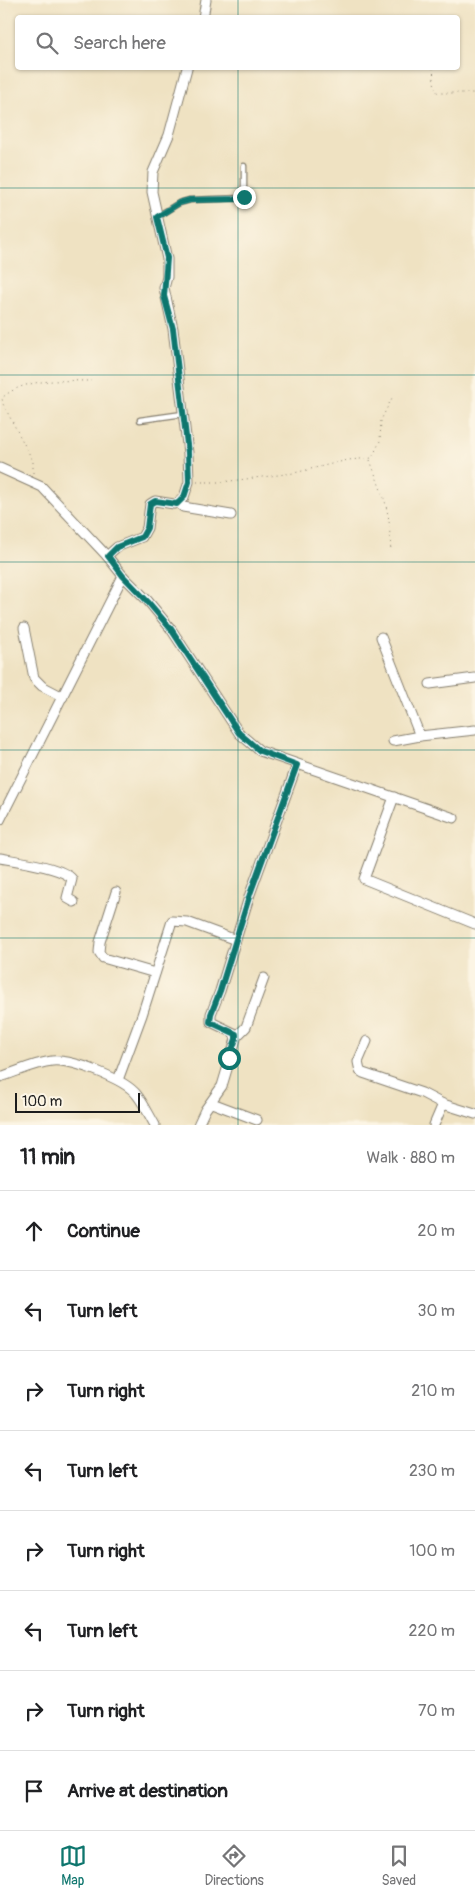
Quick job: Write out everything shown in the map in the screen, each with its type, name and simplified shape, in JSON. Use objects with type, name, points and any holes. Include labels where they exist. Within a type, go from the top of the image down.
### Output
[{"type":"street","points":[[203,15],[206,0]]},
{"type":"street","points":[[108,556],[117,547],[142,537],[147,528],[149,507],[152,502],[178,503],[184,497],[189,482],[188,453],[173,329],[164,296],[167,258],[152,192],[153,172],[169,136],[186,70]]},
{"type":"street","points":[[0,468],[42,487],[108,556],[123,576],[171,629],[239,733],[260,751],[454,818]]},
{"type":"street","points":[[178,503],[183,507],[231,514]]},
{"type":"street","points":[[0,820],[123,576]]},
{"type":"street","points":[[24,628],[34,678],[42,686],[63,697]]},
{"type":"street","points":[[381,638],[420,736]]},
{"type":"street","points":[[430,684],[475,678]]},
{"type":"street","points":[[393,741],[475,730]]},
{"type":"street","points":[[237,1036],[210,1021],[250,894],[297,765]]},
{"type":"street","points":[[394,797],[364,880],[475,924]]},
{"type":"street","points":[[0,858],[41,866],[68,875],[72,879],[67,898],[74,902]]},
{"type":"street","points":[[116,892],[100,942],[99,952],[102,958],[155,973]]},
{"type":"street","points":[[118,1080],[172,921],[187,922],[236,940]]},
{"type":"street","points":[[198,1125],[205,1110],[212,1103],[226,1077],[227,1065],[237,1036],[246,1027],[264,978]]},
{"type":"street","points":[[366,1042],[358,1062],[360,1071],[422,1093],[443,1104],[475,1114]]},
{"type":"street","points":[[0,1077],[52,1061],[79,1066],[118,1080],[136,1094],[155,1125]]},
{"type":"street","points":[[212,1103],[257,1120]]},
{"type":"street","points":[[434,1125],[443,1104]]},
{"type":"lane","points":[[157,217],[185,201],[242,198],[244,194],[244,166]]},
{"type":"lane","points":[[140,420],[183,414]]},
{"type":"path","points":[[433,70],[435,92],[475,93]]},
{"type":"path","points":[[31,481],[33,461],[3,404],[2,398],[17,388],[39,383],[91,381]]},
{"type":"path","points":[[189,482],[222,482],[294,473],[348,460],[372,458],[380,441],[381,420],[392,398]]},
{"type":"path","points":[[369,459],[386,501],[391,551]]},
{"type":"route","points":[[229,1058],[237,1036],[210,1022],[211,1014],[250,894],[297,765],[260,751],[239,733],[171,629],[123,576],[108,556],[117,547],[142,537],[147,528],[149,507],[152,502],[177,504],[184,497],[189,482],[188,453],[173,329],[164,296],[167,258],[157,217],[179,203],[190,200],[240,199],[244,197]]}]
